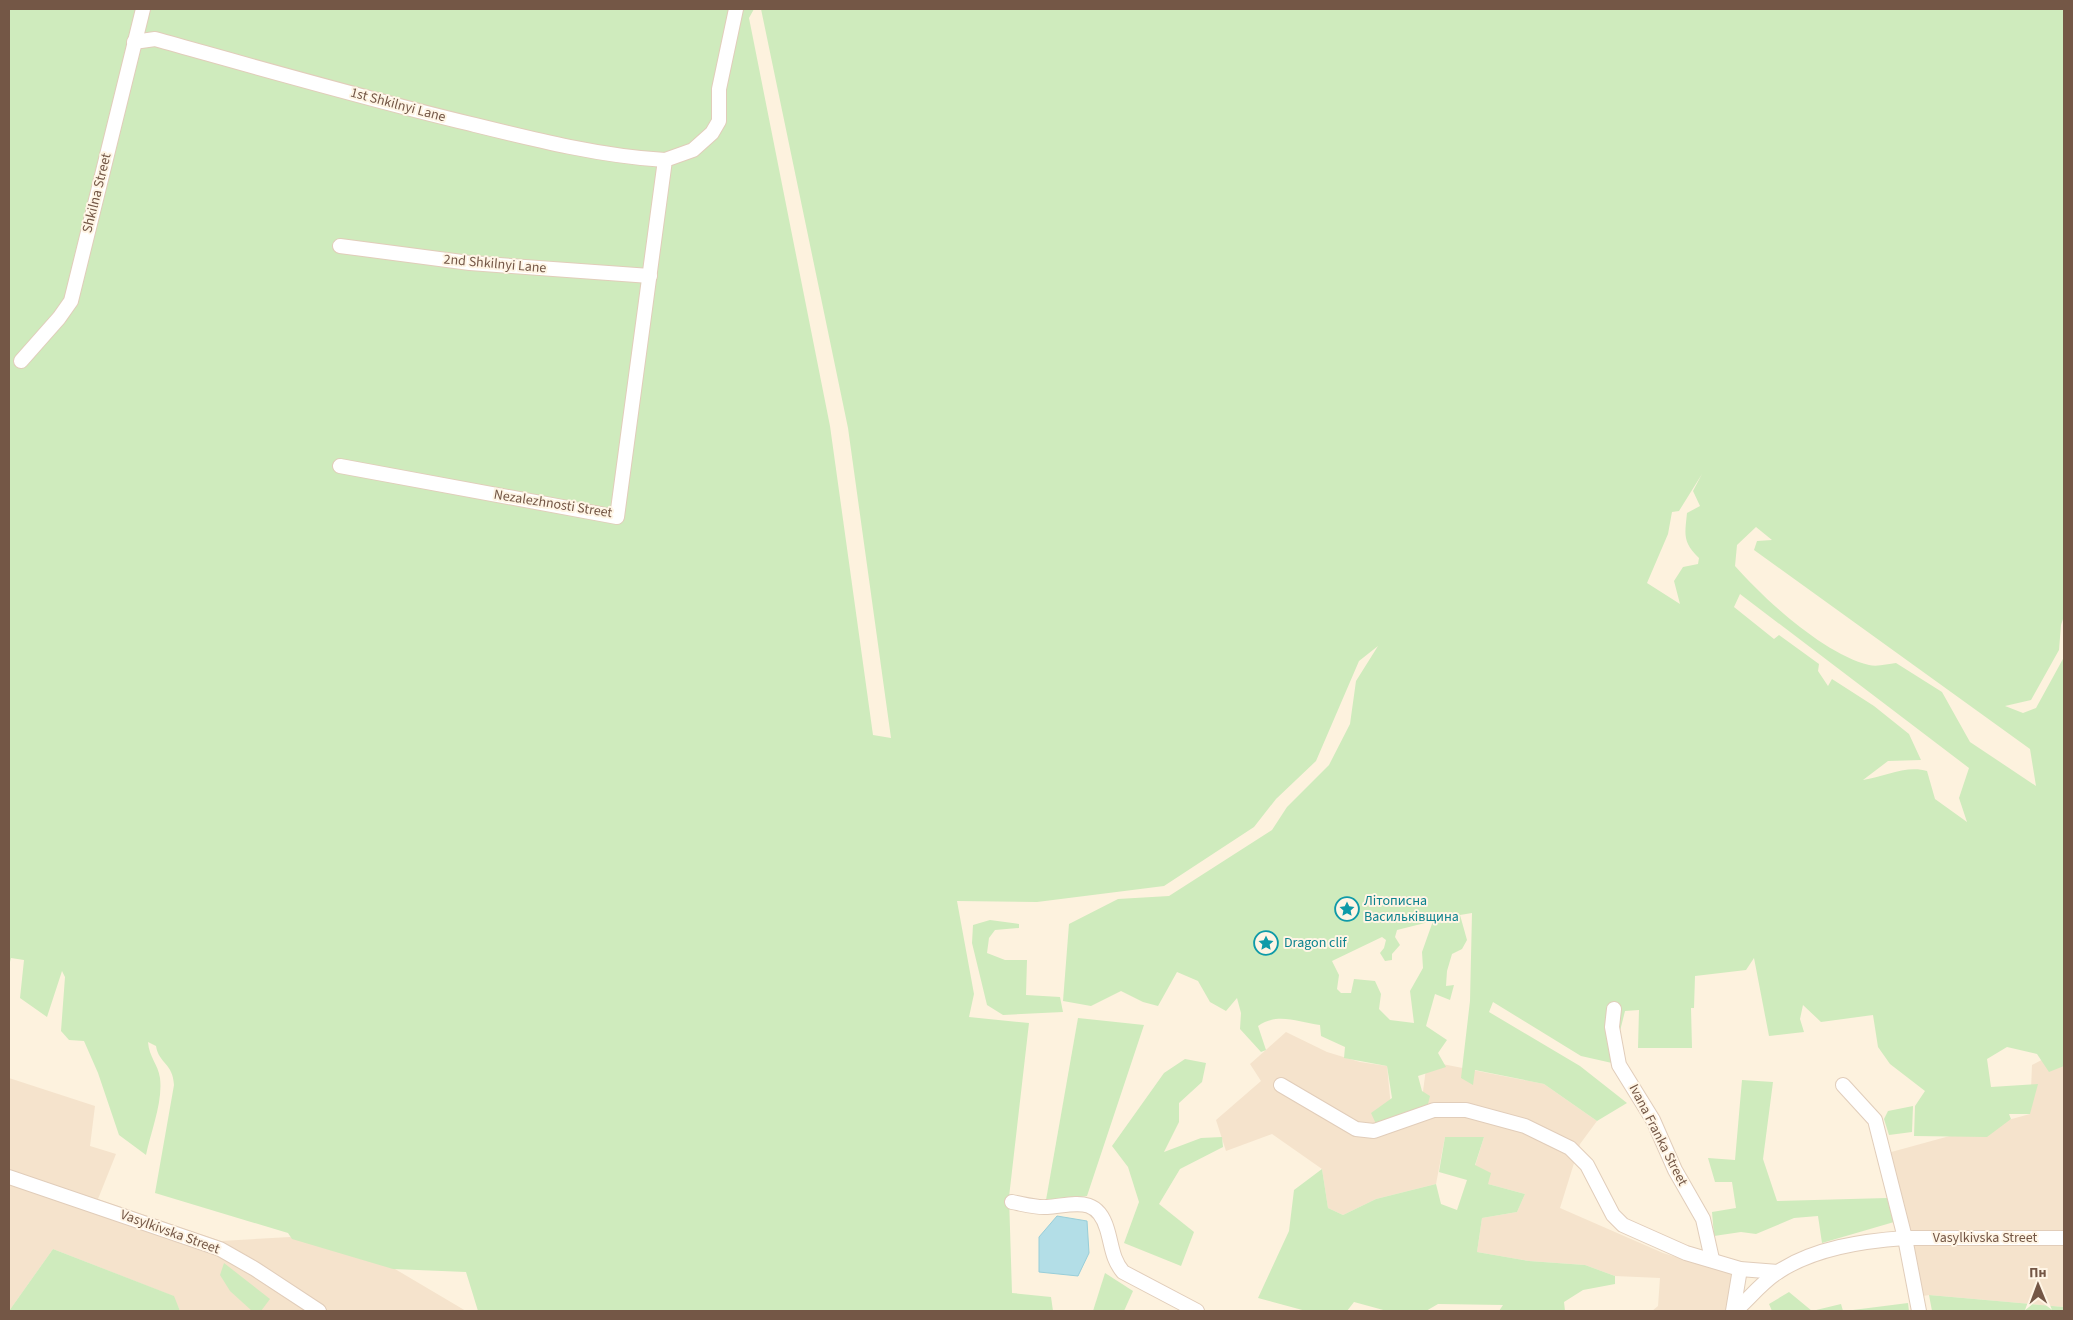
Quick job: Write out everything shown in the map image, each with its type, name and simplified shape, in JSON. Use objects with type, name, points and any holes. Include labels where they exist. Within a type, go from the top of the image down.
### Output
[{"type":"street","name":"Shkilna Street","points":[[20,361],[59,318],[71,301],[143,9]]},
{"type":"street","points":[[650,276],[665,160],[693,150],[712,133],[720,121],[719,89],[736,9]]},
{"type":"street","name":"1st Shkilnyi Lane","points":[[134,42],[156,39],[379,102],[516,136],[637,158],[665,160]]},
{"type":"street","name":"2nd Shkilnyi Lane","points":[[340,246],[470,263],[650,276]]},
{"type":"street","name":"Nezalezhnosti Street","points":[[340,466],[617,517],[650,276]]},
{"type":"street","name":"Ivana Franka Street","points":[[1614,1009],[1612,1027],[1619,1065],[1632,1083],[1653,1120],[1675,1170],[1703,1219],[1712,1259]]},
{"type":"street","points":[[1281,1085],[1356,1130],[1374,1131],[1434,1110],[1466,1110],[1525,1126],[1570,1148],[1586,1165],[1608,1208],[1623,1225],[1686,1253],[1712,1259],[1740,1269],[1778,1272]]},
{"type":"street","points":[[1843,1085],[1875,1120],[1905,1238],[1919,1311]]},
{"type":"street","name":"Vasylkivska Street","points":[[9,1178],[220,1249],[255,1268],[319,1311]]},
{"type":"street","points":[[1012,1202],[1045,1208],[1080,1202],[1095,1208],[1107,1228],[1111,1249],[1117,1265],[1124,1272],[1197,1311]]},
{"type":"street","name":"Vasylkivska Street","points":[[1734,1311],[1778,1272],[1812,1256],[1843,1247],[1879,1240],[1905,1238],[2064,1238]]},
{"type":"street","points":[[1734,1311],[1740,1269]]},
{"type":"shaded area","points":[[1286,1032],[1327,1052],[1360,1062],[1387,1066],[1391,1107],[1422,1099],[1427,1061],[1544,1084],[1597,1121],[1580,1144],[1560,1208],[1663,1253],[1735,1275],[1728,1311],[1652,1311],[1658,1306],[1660,1278],[1615,1276],[1585,1265],[1529,1261],[1477,1252],[1482,1218],[1517,1212],[1525,1194],[1488,1184],[1475,1166],[1484,1137],[1445,1137],[1436,1184],[1376,1199],[1343,1215],[1328,1208],[1322,1169],[1272,1134],[1226,1151],[1216,1120],[1261,1081],[1250,1064]]},
{"type":"shaded area","points":[[2057,1052],[2064,1057],[2064,1307],[1929,1295],[1911,1298],[1884,1154],[2030,1114],[2032,1065]]},
{"type":"shaded area","points":[[9,1078],[95,1106],[90,1146],[116,1154],[98,1199],[221,1241],[290,1237],[395,1269],[466,1311],[180,1311],[173,1296],[53,1249],[9,1311]]},
{"type":"green space","points":[[9,9],[754,9],[749,18],[830,426],[873,735],[891,738],[848,428],[761,9],[2064,9],[2064,616],[2061,625],[2059,650],[2031,700],[2005,706],[2023,713],[2036,708],[2064,657],[2064,1066],[2049,1072],[2037,1054],[2007,1047],[1987,1059],[1991,1087],[2038,1084],[2030,1114],[2009,1114],[2011,1119],[1987,1137],[1914,1136],[1915,1106],[1925,1091],[1890,1064],[1878,1047],[1873,1015],[1821,1022],[1803,1005],[1800,1019],[1804,1032],[1769,1036],[1754,958],[1746,970],[1695,976],[1694,1008],[1691,1008],[1692,1048],[1638,1048],[1639,1010],[1625,1011],[1612,1063],[1581,1056],[1493,1002],[1489,1012],[1580,1066],[1627,1103],[1597,1121],[1544,1084],[1475,1070],[1473,1085],[1461,1078],[1470,1001],[1472,913],[1460,915],[1467,940],[1462,949],[1452,954],[1447,971],[1446,986],[1454,985],[1450,1000],[1435,994],[1426,1026],[1447,1040],[1438,1053],[1446,1067],[1418,1076],[1422,1091],[1430,1096],[1428,1104],[1414,1112],[1376,1124],[1371,1113],[1392,1098],[1387,1066],[1344,1058],[1345,1047],[1321,1036],[1320,1025],[1288,1019],[1265,1022],[1258,1026],[1266,1050],[1261,1052],[1240,1029],[1241,1013],[1237,998],[1226,1011],[1210,1002],[1198,981],[1177,972],[1158,1006],[1143,1002],[1121,991],[1091,1006],[1063,1001],[1069,924],[1118,899],[1169,896],[1272,830],[1287,807],[1329,765],[1350,724],[1356,681],[1378,646],[1359,661],[1316,761],[1276,799],[1254,827],[1164,886],[1037,902],[957,901],[974,994],[969,1017],[1029,1023],[1009,1197],[1012,1293],[1051,1297],[1053,1311],[478,1311],[466,1272],[393,1269],[292,1239],[288,1233],[155,1193],[174,1085],[171,1072],[160,1057],[156,1046],[148,1042],[159,1073],[160,1097],[146,1155],[119,1135],[98,1073],[84,1041],[69,1040],[61,1031],[65,977],[62,971],[47,1017],[20,998],[24,960],[11,958],[9,966]],"holes":[[[1702,474],[1693,491],[1700,506],[1687,513],[1686,527],[1687,542],[1699,558],[1698,564],[1683,567],[1674,581],[1680,604],[1647,583],[1668,534],[1672,512],[1679,511]],[[1756,527],[1772,540],[1757,541],[1754,550],[2030,749],[2036,786],[1970,742],[1942,692],[1896,663],[1872,666],[1852,659],[1833,650],[1796,624],[1762,594],[1735,566],[1737,545]],[[1740,594],[1969,768],[1959,798],[1967,822],[1935,799],[1927,771],[1903,770],[1863,780],[1888,761],[1921,760],[1909,734],[1874,706],[1832,679],[1828,686],[1818,671],[1819,664],[1779,635],[1774,639],[1734,607]],[[1433,921],[1422,952],[1423,968],[1410,991],[1414,1023],[1390,1020],[1379,1009],[1381,994],[1375,981],[1354,979],[1351,993],[1341,993],[1337,989],[1339,975],[1332,961],[1382,937],[1386,940],[1384,948],[1380,953],[1385,961],[1392,960],[1392,954],[1400,945],[1395,937],[1397,930]]]},
{"type":"green space","points":[[990,920],[1019,924],[1019,928],[995,930],[989,938],[987,953],[1005,960],[1027,960],[1026,995],[1060,997],[1063,1012],[1003,1015],[987,1005],[972,943],[973,925]]},
{"type":"green space","points":[[1078,1018],[1144,1025],[1087,1196],[1055,1201],[1046,1200]]},
{"type":"green space","points":[[1185,1059],[1206,1063],[1202,1082],[1179,1103],[1179,1122],[1164,1152],[1201,1138],[1222,1137],[1223,1147],[1180,1169],[1159,1204],[1194,1232],[1181,1266],[1124,1243],[1139,1202],[1128,1167],[1112,1146],[1164,1073]]},
{"type":"green space","points":[[1742,1080],[1773,1082],[1763,1159],[1777,1201],[1887,1198],[1894,1222],[1822,1243],[1818,1216],[1794,1218],[1756,1234],[1741,1232],[1714,1236],[1712,1212],[1736,1208],[1732,1182],[1715,1182],[1708,1158],[1735,1160]]},
{"type":"green space","points":[[1913,1106],[1912,1132],[1889,1135],[1884,1119],[1888,1111]]},
{"type":"green space","points":[[1445,1137],[1484,1137],[1475,1165],[1491,1173],[1488,1184],[1525,1194],[1517,1212],[1482,1218],[1477,1252],[1529,1261],[1585,1265],[1615,1276],[1615,1284],[1583,1290],[1564,1302],[1565,1311],[1499,1311],[1503,1305],[1438,1304],[1426,1311],[1387,1311],[1354,1302],[1347,1311],[1306,1311],[1258,1298],[1289,1231],[1294,1190],[1322,1169],[1328,1208],[1343,1215],[1376,1199],[1436,1184],[1441,1204],[1457,1210],[1467,1180],[1439,1172]]},
{"type":"green space","points":[[53,1249],[174,1296],[180,1311],[9,1311]]},
{"type":"green space","points":[[224,1263],[270,1299],[261,1311],[252,1311],[230,1291],[220,1275]]},
{"type":"green space","points":[[1105,1273],[1133,1291],[1124,1311],[1093,1311]]},
{"type":"green space","points":[[1789,1292],[1812,1311],[1772,1311],[1769,1304]]},
{"type":"green space","points":[[1929,1295],[2064,1307],[2064,1311],[1932,1311]]},
{"type":"green space","points":[[1908,1303],[1909,1311],[1845,1311]]},
{"type":"green space","points":[[1841,1304],[1843,1311],[1812,1311]]},
{"type":"water","points":[[1057,1216],[1087,1221],[1089,1253],[1078,1276],[1039,1272],[1039,1237]]},
{"type":"place","name":"Літописна Васильківщина","points":[[1347,909]]},
{"type":"place","name":"Dragon clif","points":[[1266,943]]}]
